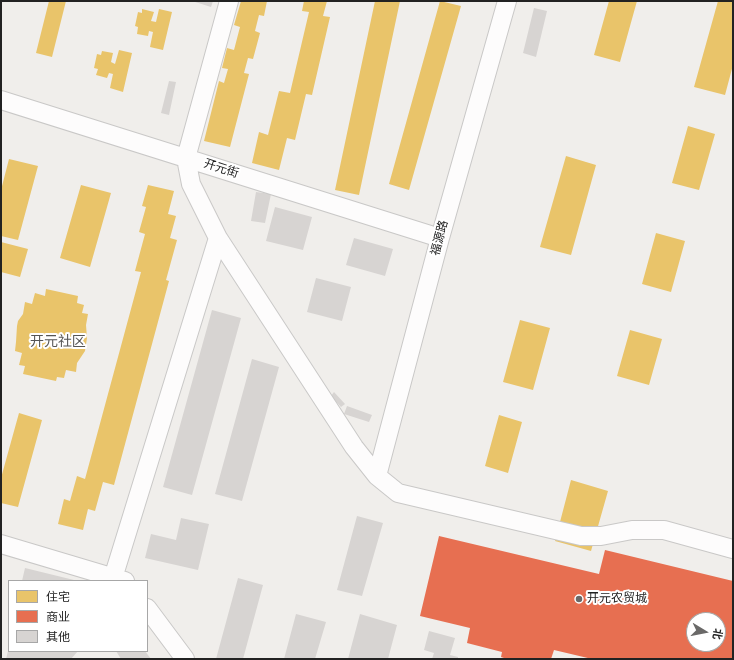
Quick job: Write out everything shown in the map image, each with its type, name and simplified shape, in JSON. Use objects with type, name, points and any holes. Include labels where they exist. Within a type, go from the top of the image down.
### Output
[{"type":"street","points":[[229,1],[186,158],[191,184],[218,238],[354,447],[377,476],[398,493],[581,536],[601,536],[632,530],[664,530],[733,549]]},
{"type":"street","name":"福源路","points":[[377,476],[440,238],[507,1]]},
{"type":"street","name":"开元街","points":[[1,100],[440,238]]},
{"type":"street","points":[[1,544],[119,579],[218,238]]},
{"type":"street","points":[[148,609],[185,659]]},
{"type":"building: 住宅","points":[[49,1],[66,1],[52,57],[36,53]]},
{"type":"building: 住宅","points":[[241,1],[267,1],[264,16],[259,15],[255,31],[260,33],[253,59],[248,58],[244,73],[249,74],[230,147],[204,141],[219,81],[224,83],[228,69],[222,68],[227,48],[234,50],[240,27],[234,25]]},
{"type":"building: 住宅","points":[[304,1],[327,1],[323,16],[330,17],[312,95],[306,94],[295,140],[287,138],[279,170],[252,163],[259,132],[268,135],[279,91],[290,93],[309,12],[302,11]]},
{"type":"building: 住宅","points":[[375,1],[400,1],[359,195],[335,190]]},
{"type":"building: 住宅","points":[[440,1],[461,6],[409,190],[389,184]]},
{"type":"building: 住宅","points":[[609,1],[637,1],[620,62],[594,55]]},
{"type":"building: 住宅","points":[[718,1],[733,1],[733,65],[725,95],[694,87]]},
{"type":"building: 住宅","points":[[142,9],[154,12],[151,21],[156,22],[159,9],[172,12],[163,50],[150,47],[153,32],[149,31],[148,36],[137,34],[138,27],[135,26],[138,12],[142,13]]},
{"type":"building: 住宅","points":[[119,50],[132,53],[123,92],[110,88],[113,74],[109,73],[107,78],[96,75],[98,69],[94,68],[97,54],[101,55],[102,51],[113,53],[111,62],[115,64]]},
{"type":"building: 住宅","points":[[688,126],[715,134],[699,190],[672,183]]},
{"type":"building: 住宅","points":[[566,156],[596,165],[571,255],[540,247]]},
{"type":"building: 住宅","points":[[9,159],[38,166],[18,240],[1,236],[1,190]]},
{"type":"building: 住宅","points":[[81,185],[111,193],[90,267],[60,258]]},
{"type":"building: 住宅","points":[[148,185],[174,191],[168,214],[176,216],[170,238],[177,240],[166,280],[169,281],[114,485],[103,482],[95,511],[88,509],[83,530],[58,524],[64,499],[70,501],[77,476],[85,479],[141,272],[135,271],[145,234],[139,232],[146,207],[142,206]]},
{"type":"building: 住宅","points":[[656,233],[685,241],[671,292],[642,284]]},
{"type":"building: 住宅","points":[[1,242],[28,249],[20,277],[1,272]]},
{"type":"building: 住宅","points":[[46,289],[78,296],[77,303],[84,305],[82,313],[88,314],[85,351],[77,363],[76,372],[66,370],[64,378],[57,377],[56,381],[23,374],[25,366],[19,365],[22,353],[15,351],[18,321],[23,314],[25,302],[32,304],[35,293],[45,296]]},
{"type":"building: 住宅","points":[[520,320],[550,328],[533,390],[503,382]]},
{"type":"building: 住宅","points":[[630,330],[662,339],[649,385],[617,376]]},
{"type":"building: 住宅","points":[[19,413],[42,420],[18,507],[1,503],[1,478]]},
{"type":"building: 住宅","points":[[499,415],[522,422],[508,473],[485,466]]},
{"type":"building: 住宅","points":[[571,480],[608,491],[591,551],[555,541]]},
{"type":"building: 商业","name":"开元农贸城","points":[[439,536],[599,574],[605,550],[733,581],[733,659],[592,659],[554,650],[551,659],[507,659],[501,657],[502,652],[467,643],[470,628],[420,616]]},
{"type":"building: 其他","points":[[192,1],[213,1],[211,7]]},
{"type":"building: 其他","points":[[534,8],[547,11],[536,57],[523,53]]},
{"type":"building: 其他","points":[[169,81],[176,82],[169,115],[161,113]]},
{"type":"building: 其他","points":[[256,192],[271,194],[265,223],[251,221]]},
{"type":"building: 其他","points":[[275,207],[312,217],[303,250],[266,241]]},
{"type":"building: 其他","points":[[354,238],[393,249],[385,276],[346,265]]},
{"type":"building: 其他","points":[[316,278],[351,287],[342,321],[307,312]]},
{"type":"building: 其他","points":[[212,310],[241,318],[192,495],[163,487]]},
{"type":"building: 其他","points":[[252,359],[279,367],[242,501],[215,494]]},
{"type":"building: 其他","points":[[334,392],[345,404],[341,407],[331,396]]},
{"type":"building: 其他","points":[[347,406],[372,415],[369,422],[344,414]]},
{"type":"building: 其他","points":[[357,516],[383,523],[362,596],[337,590]]},
{"type":"building: 其他","points":[[181,518],[209,524],[198,570],[145,558],[151,534],[176,540]]},
{"type":"building: 其他","points":[[25,568],[74,580],[22,580]]},
{"type":"building: 其他","points":[[238,578],[263,585],[243,659],[216,659]]},
{"type":"building: 其他","points":[[296,614],[326,622],[315,659],[284,659]]},
{"type":"building: 其他","points":[[360,614],[397,625],[388,659],[348,659]]},
{"type":"building: 其他","points":[[429,631],[455,638],[450,655],[458,657],[458,659],[432,659],[434,653],[424,650]]},
{"type":"building: 其他","points":[[8,651],[77,652],[71,659],[6,659]]},
{"type":"building: 其他","points":[[117,652],[146,652],[151,659],[121,659]]},
{"type":"place","name":"开元农贸城","points":[[579,599]]},
{"type":"district","name":"开元社区","points":[[58,342]]}]
